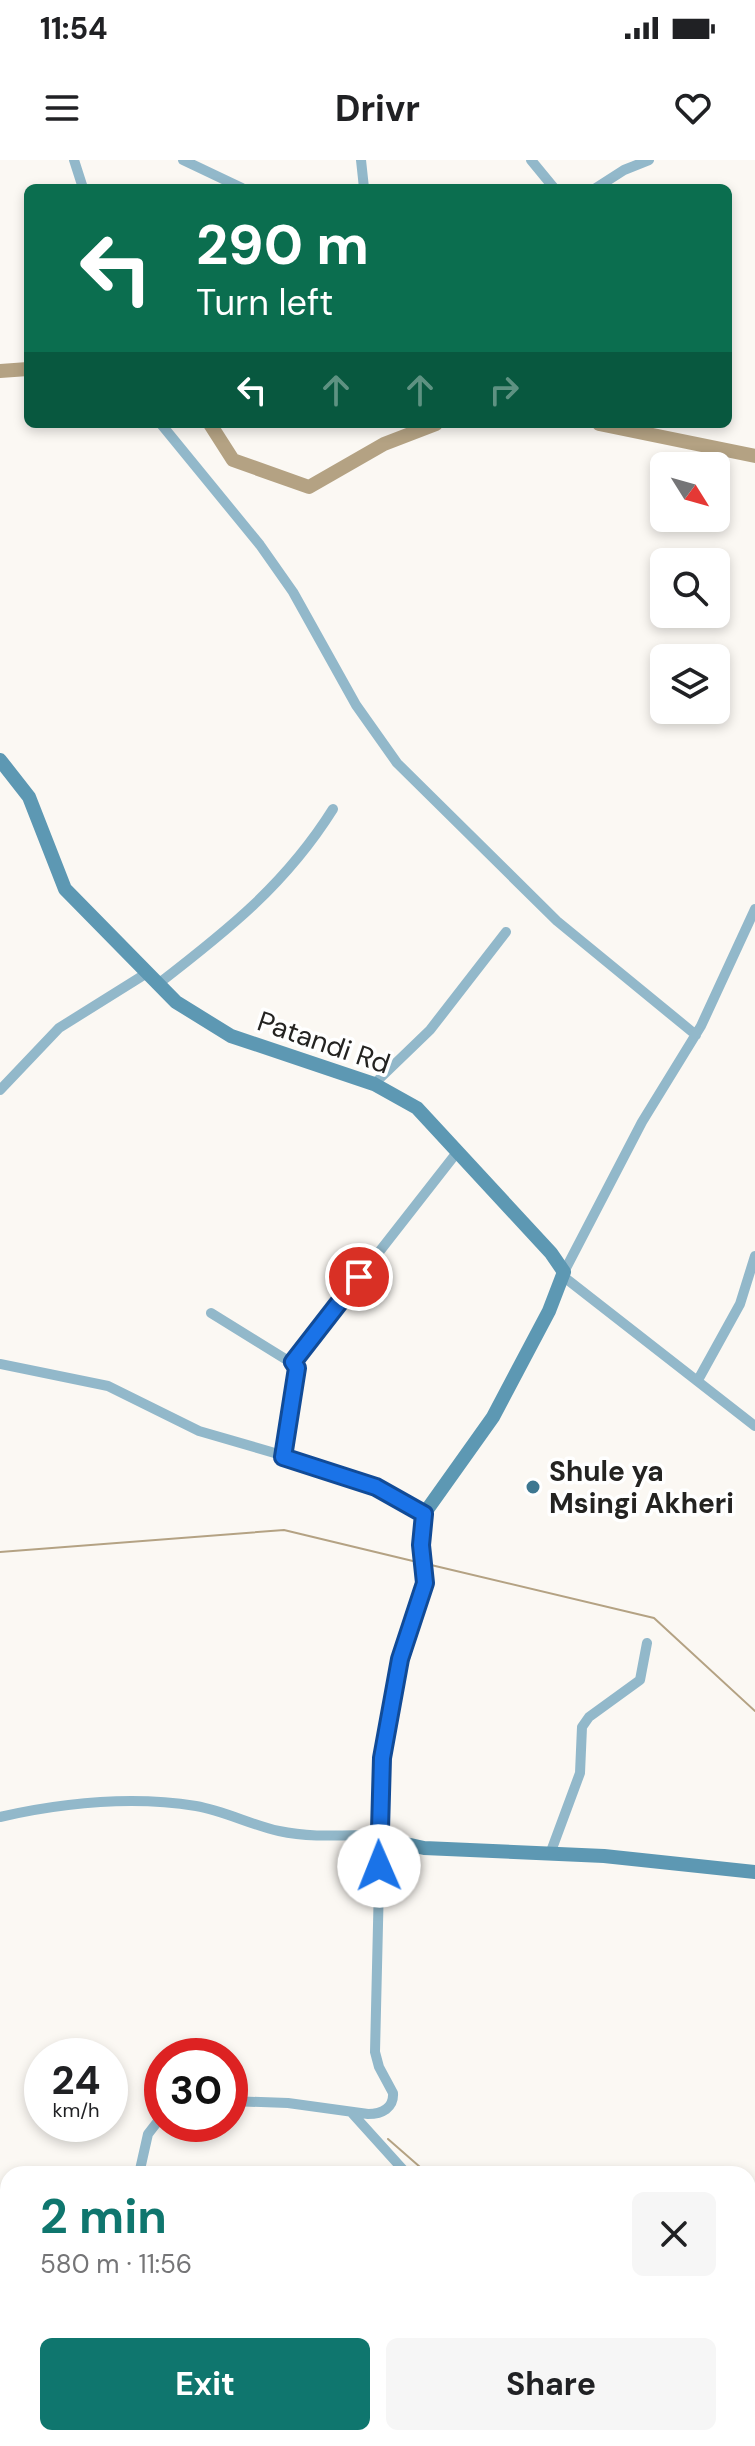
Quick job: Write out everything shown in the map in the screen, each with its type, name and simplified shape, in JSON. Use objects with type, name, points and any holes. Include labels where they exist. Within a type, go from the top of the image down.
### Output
[{"type":"street","points":[[74,160],[82,184]]},
{"type":"street","points":[[183,160],[234,184]]},
{"type":"street","points":[[361,160],[364,184]]},
{"type":"street","points":[[531,160],[551,184]]},
{"type":"street","points":[[602,184],[624,170],[649,160]]},
{"type":"street","points":[[164,428],[268,557],[329,652],[356,705],[405,772],[566,930],[696,1035]]},
{"type":"street","name":"Patandi Rd","points":[[0,760],[29,797],[65,889],[186,1010],[220,1031],[287,1057],[374,1084],[417,1108],[564,1275]]},
{"type":"street","points":[[158,984],[223,933],[280,881],[307,851],[333,809]]},
{"type":"street","points":[[248,2102],[381,2113],[393,2099],[375,2052],[379,1784],[391,1699],[425,1578],[422,1553],[424,1514],[493,1417],[642,1122],[696,1035],[755,909]]},
{"type":"street","points":[[374,1084],[430,1030],[506,932]]},
{"type":"street","points":[[0,1090],[67,1022],[147,973]]},
{"type":"street","points":[[293,1362],[458,1151]]},
{"type":"street","points":[[698,1380],[740,1304],[755,1256]]},
{"type":"street","points":[[564,1275],[755,1426]]},
{"type":"street","points":[[211,1313],[293,1362],[297,1368],[283,1457]]},
{"type":"street","points":[[0,1364],[108,1386],[199,1431],[376,1487],[424,1514]]},
{"type":"street","points":[[550,1854],[580,1773],[582,1727],[589,1717],[640,1680],[647,1643]]},
{"type":"street","points":[[0,1817],[65,1806],[153,1803],[197,1806],[279,1832],[379,1837],[437,1849],[604,1856],[755,1872]]},
{"type":"street","points":[[351,2112],[400,2166]]},
{"type":"street","points":[[141,2166],[146,2142]]},
{"type":"waterway","points":[[0,371],[24,369]]},
{"type":"waterway","points":[[213,428],[233,460],[309,487],[384,444],[426,428]]},
{"type":"waterway","points":[[618,428],[755,456]]},
{"type":"waterway","points":[[0,1552],[284,1530],[417,1562]]},
{"type":"waterway","points":[[431,1565],[654,1618],[755,1711]]},
{"type":"waterway","points":[[388,2139],[419,2166]]},
{"type":"place","name":"Shule ya Msingi Akheri","points":[[533,1487]]},
{"type":"route","points":[[359,1277],[293,1362],[297,1368],[283,1457],[340,1472],[376,1487],[424,1514],[421,1545],[425,1583],[400,1659],[382,1758],[378,1803],[379,1866]]}]
